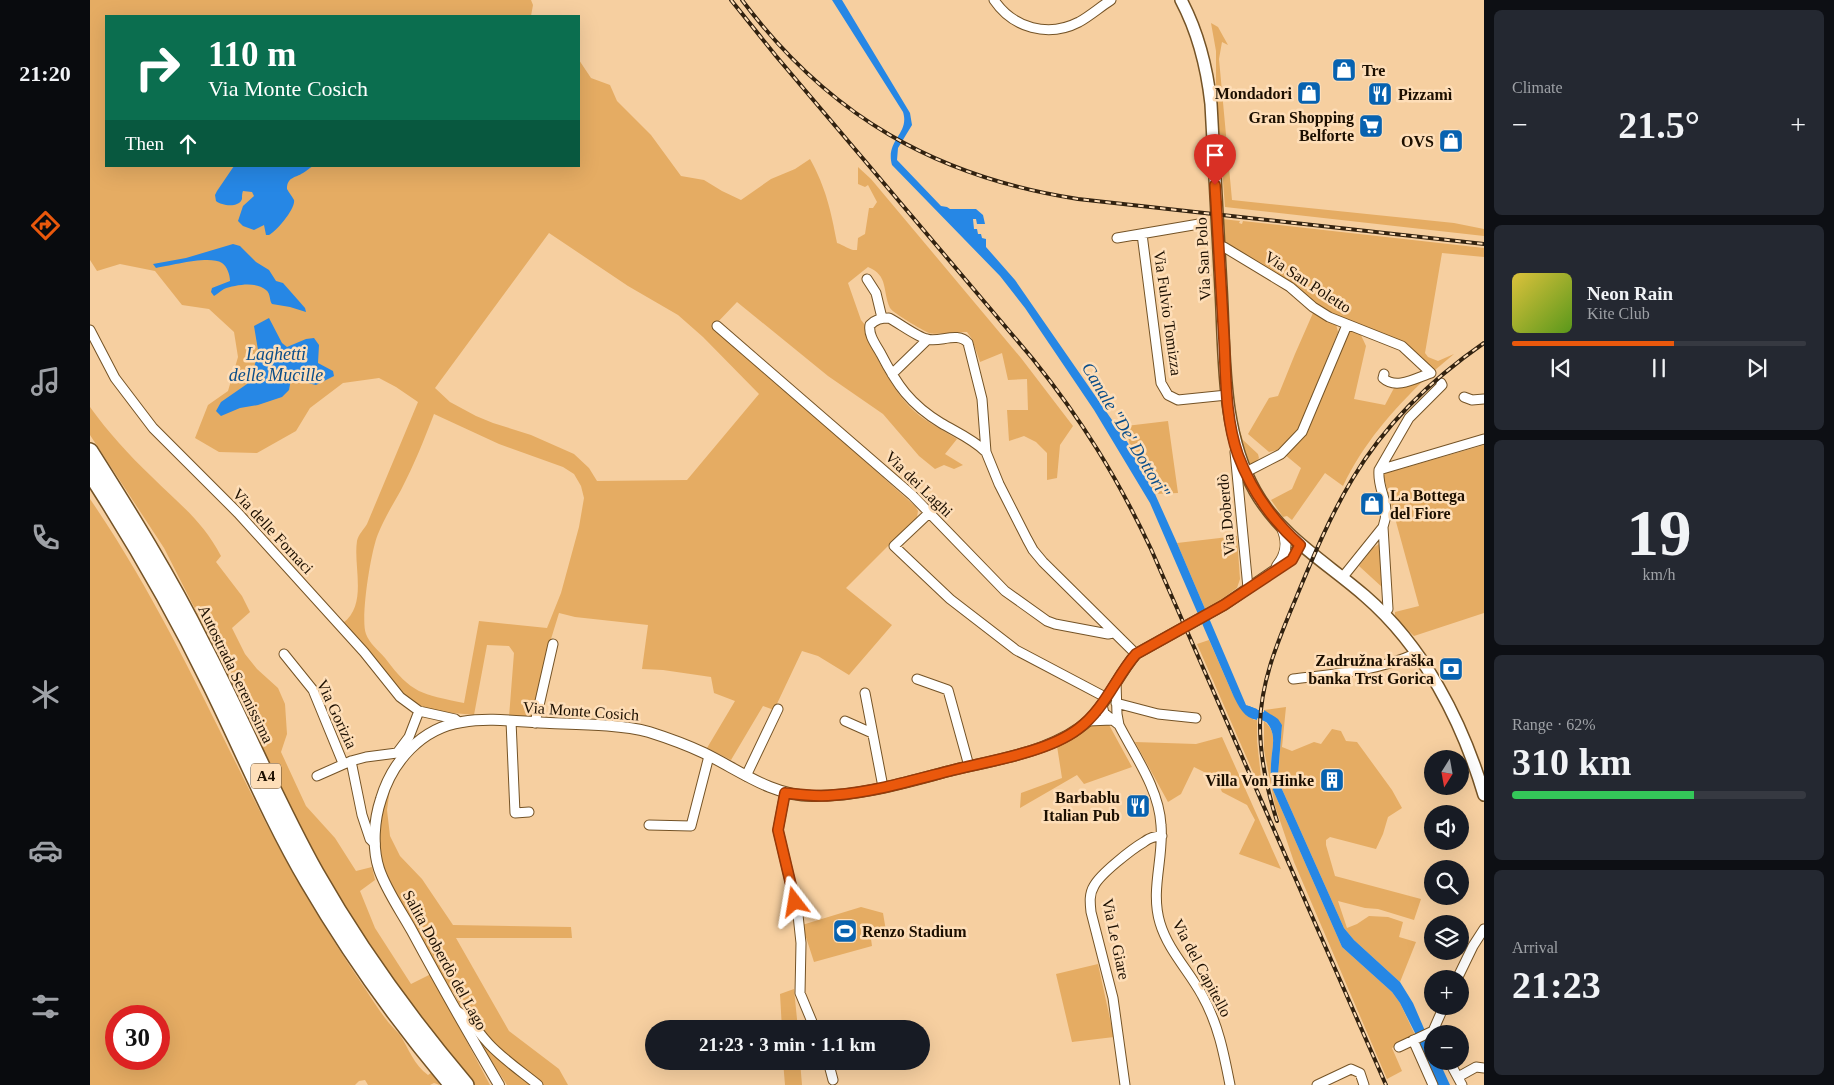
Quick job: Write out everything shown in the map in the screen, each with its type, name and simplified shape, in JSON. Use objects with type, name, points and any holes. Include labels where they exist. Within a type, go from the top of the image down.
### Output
[{"type":"highway","name":"Autostrada Serenissima","points":[[90,451],[182,604],[221,680],[292,829],[321,882],[385,982],[431,1043],[466,1085]]},
{"type":"highway","name":"Autostrada Serenissima","points":[[90,472],[146,564],[188,640],[267,803],[308,881],[376,989],[422,1050],[452,1085]]},
{"type":"main road","name":"Via San Polo","points":[[1181,0],[1198,40],[1208,79],[1227,395],[1238,454],[1264,505],[1282,528],[1384,614],[1417,653],[1450,708],[1481,773],[1484,795]]},
{"type":"main road","name":"Via San Polo","points":[[1185,0],[1188,14]]},
{"type":"street","points":[[994,0],[1008,16],[1020,24],[1038,30],[1060,29],[1079,22],[1111,0]]},
{"type":"street","name":"Via Fulvio Tomizza","points":[[1116,238],[1199,224]]},
{"type":"street","name":"Via Fulvio Tomizza","points":[[1142,234],[1161,383],[1168,395],[1178,400],[1227,395]]},
{"type":"street","name":"Via San Poletto","points":[[1224,247],[1290,287],[1313,307],[1348,325],[1402,346],[1431,372],[1395,384],[1383,378],[1384,374]]},
{"type":"street","points":[[867,279],[876,293],[882,318]]},
{"type":"street","points":[[986,452],[972,440],[941,423],[911,401],[892,374],[869,330],[870,325],[874,321],[889,318],[927,340],[965,339],[968,343],[982,399],[986,452],[999,484],[1033,550],[1113,633],[1136,654],[1224,605],[1271,572],[1300,545]]},
{"type":"street","points":[[1246,472],[1281,454],[1302,432],[1348,325]]},
{"type":"street","name":"Via dei Laghi","points":[[718,326],[882,468],[1005,591],[1047,621],[1108,634],[1113,633]]},
{"type":"street","name":"Via delle Fornaci","points":[[90,330],[115,378],[153,428],[238,513],[364,652],[400,696],[419,711],[455,719],[459,722]]},
{"type":"street","points":[[892,374],[927,340]]},
{"type":"street","points":[[1342,578],[1383,527],[1386,518],[1386,504],[1379,470],[1409,418],[1442,385],[1441,383]]},
{"type":"street","points":[[1464,397],[1472,400],[1484,399]]},
{"type":"street","name":"Via Doberdò","points":[[1234,440],[1248,588]]},
{"type":"street","points":[[1379,470],[1484,440]]},
{"type":"street","points":[[929,513],[894,546],[950,599],[1016,650],[1109,702],[1158,714],[1196,718]]},
{"type":"street","points":[[1383,527],[1388,609],[1384,614]]},
{"type":"street","points":[[1282,528],[1286,539],[1288,557]]},
{"type":"street","points":[[1288,557],[1317,559]]},
{"type":"street","points":[[536,723],[554,644]]},
{"type":"street","points":[[1293,679],[1363,670],[1388,664],[1417,653]]},
{"type":"street","name":"Via Gorizia","points":[[284,654],[313,690],[347,762]]},
{"type":"street","name":"Via Monte Cosich","points":[[459,722],[478,720],[511,721],[591,725],[645,731],[675,740],[746,776],[785,793],[810,797],[835,795],[884,787],[1042,747],[1076,730],[1109,702],[1116,682],[1136,654]]},
{"type":"street","points":[[917,679],[948,690],[968,766]]},
{"type":"street","points":[[865,693],[884,787]]},
{"type":"street","name":"Via del Capitello","points":[[1109,702],[1104,713],[1116,720]]},
{"type":"street","name":"Via del Capitello","points":[[1109,702],[1116,720],[1151,784],[1161,815],[1162,836],[1156,884],[1156,900],[1160,924],[1166,940],[1203,996],[1214,1020],[1220,1038],[1230,1085]]},
{"type":"street","points":[[746,776],[778,709]]},
{"type":"street","name":"Via Gorizia","points":[[317,776],[347,762],[366,756],[397,753],[408,737],[419,711]]},
{"type":"street","points":[[1088,721],[1116,720]]},
{"type":"street","name":"Via Monte Cosich","points":[[511,721],[515,813],[528,812]]},
{"type":"street","points":[[845,721],[872,733]]},
{"type":"street","name":"Salita Doberdò del Lago","points":[[459,722],[441,728],[425,737],[412,747],[392,771],[379,805],[375,844],[380,871],[454,1009],[499,1085]]},
{"type":"street","points":[[649,825],[691,826],[709,756]]},
{"type":"street","name":"Salita Doberdò del Lago","points":[[347,762],[370,839],[375,844]]},
{"type":"street","points":[[785,793],[778,830],[798,915],[801,943],[800,992],[812,1020]]},
{"type":"street","name":"Via Le Giare","points":[[1125,1085],[1113,998],[1090,900],[1093,887],[1099,879],[1145,840],[1162,836]]},
{"type":"street","points":[[1461,970],[1484,929]]},
{"type":"street","points":[[454,1009],[470,1020],[488,1043],[538,1085]]},
{"type":"street","points":[[1399,1048],[1424,1036]]},
{"type":"street","points":[[1415,1040],[1433,1085]]},
{"type":"street","points":[[1454,1070],[1460,1081],[1476,1067],[1484,1068]]},
{"type":"street","points":[[1317,1085],[1351,1069],[1360,1073],[1364,1085]]},
{"type":"street","points":[[831,1070],[834,1080]]},
{"type":"shaded area","points":[[90,0],[531,0],[533,5],[531,15],[105,15],[105,167],[580,167],[580,62],[591,78],[610,85],[617,101],[651,135],[681,176],[704,180],[741,200],[771,179],[795,169],[810,159],[827,200],[837,243],[854,250],[857,250],[858,238],[865,234],[869,208],[873,208],[877,202],[868,185],[865,187],[858,184],[858,167],[871,179],[1021,358],[1073,426],[1060,445],[1057,478],[1047,480],[1047,453],[1036,442],[1024,436],[1009,441],[1007,410],[1028,410],[1027,379],[1008,380],[1002,353],[980,362],[972,339],[967,332],[932,334],[896,314],[890,308],[882,279],[875,271],[868,267],[848,283],[861,320],[866,326],[870,344],[903,400],[926,420],[957,439],[945,454],[963,465],[954,469],[944,465],[935,469],[919,456],[883,414],[828,376],[737,302],[714,326],[915,506],[918,511],[917,517],[846,588],[892,625],[849,675],[818,656],[802,651],[774,710],[763,706],[731,760],[707,748],[735,701],[714,693],[711,677],[642,669],[648,625],[575,617],[559,613],[551,639],[533,718],[509,717],[514,653],[509,646],[487,645],[474,715],[442,712],[414,702],[381,670],[343,623],[351,615],[357,596],[356,551],[358,539],[367,524],[418,402],[379,378],[343,383],[310,408],[296,431],[257,453],[219,452],[195,438],[208,405],[228,391],[238,357],[234,332],[209,309],[182,305],[155,271],[120,264],[97,271],[90,260]],"holes":[[[549,233],[628,286],[678,315],[703,337],[759,394],[687,480],[597,481],[589,468],[574,454],[531,435],[476,416],[450,402],[435,388]],[[434,414],[499,444],[563,467],[574,474],[581,486],[584,498],[579,527],[561,593],[547,628],[479,621],[464,703],[418,691],[394,670],[372,644],[367,637],[365,626],[364,614],[367,584],[378,534],[410,471]]]},
{"type":"shaded area","points":[[1211,23],[1218,27],[1228,45],[1222,42],[1219,59],[1232,200],[1454,223],[1484,229],[1484,236],[1225,207],[1216,93],[1216,51]]},
{"type":"shaded area","points":[[1222,219],[1240,221],[1239,223],[1242,224],[1243,221],[1484,248],[1484,257],[1442,253],[1425,353],[1428,357],[1438,361],[1454,354],[1435,370],[1417,354],[1316,306],[1223,243]]},
{"type":"shaded area","points":[[1313,313],[1336,324],[1338,332],[1300,426],[1286,444],[1277,450],[1269,452],[1248,434],[1269,398],[1278,396]]},
{"type":"shaded area","points":[[1351,330],[1360,333],[1366,346],[1354,399],[1385,405],[1394,388],[1425,379],[1401,403],[1369,442],[1343,486],[1325,473],[1292,520],[1287,516],[1283,517],[1271,500],[1292,489],[1301,468],[1284,454],[1298,442],[1346,335]]},
{"type":"shaded area","points":[[90,407],[119,443],[198,522],[214,543],[221,556],[216,562],[242,596],[250,612],[232,628],[245,654],[257,669],[278,688],[285,704],[287,734],[281,752],[306,806],[335,838],[356,871],[372,867],[375,880],[360,891],[375,928],[411,984],[431,974],[490,1085],[473,1085],[424,1027],[346,908],[294,814],[224,666],[164,548],[90,435]]},
{"type":"shaded area","points":[[1235,417],[1243,440],[1258,454],[1259,458],[1256,462],[1245,462]]},
{"type":"shaded area","points":[[1168,421],[1178,493],[1155,494],[1130,446],[1126,426]]},
{"type":"shaded area","points":[[1484,445],[1484,613],[1414,636],[1395,618],[1395,612],[1419,606],[1383,474]]},
{"type":"shaded area","points":[[90,499],[162,618],[267,825],[314,909],[377,1008],[400,1035],[415,1062],[428,1075],[431,1073],[440,1085],[434,1083],[430,1085],[368,1085],[365,1080],[359,1081],[355,1085],[90,1085]]},
{"type":"shaded area","points":[[1237,536],[1240,579],[1237,588],[1206,611],[1177,543]]},
{"type":"shaded area","points":[[1379,544],[1383,588],[1359,566],[1373,548]]},
{"type":"shaded area","points":[[1209,640],[1233,695],[1254,720],[1257,720],[1261,777],[1256,779],[1197,644]]},
{"type":"shaded area","points":[[1286,707],[1282,747],[1292,751],[1314,742],[1321,744],[1332,729],[1341,731],[1346,741],[1357,742],[1392,790],[1402,808],[1388,817],[1376,849],[1330,837],[1326,840],[1335,876],[1421,899],[1414,920],[1378,909],[1365,908],[1338,901],[1347,928],[1369,916],[1388,917],[1403,922],[1399,937],[1416,942],[1400,982],[1354,940],[1344,928],[1281,787],[1278,775],[1282,725],[1264,710]]},
{"type":"shaded area","points":[[1264,721],[1269,726],[1273,736],[1271,772],[1273,790],[1342,947],[1392,992],[1400,1003],[1416,1037],[1392,1048],[1402,1071],[1387,1079],[1294,862],[1275,806],[1264,750]]},
{"type":"shaded area","points":[[1108,723],[1132,767],[1084,784],[1077,775],[1020,808],[1021,793],[1062,778],[1057,746],[1074,738],[1090,725]]},
{"type":"shaded area","points":[[1222,737],[1281,869],[1239,854],[1255,820],[1247,805],[1222,792],[1216,778],[1194,767],[1181,794],[1168,802],[1135,742],[1196,744]]},
{"type":"shaded area","points":[[391,781],[387,810],[390,836],[400,856],[422,879],[453,925],[571,927],[572,938],[456,938],[509,1031],[559,1069],[568,1085],[543,1085],[492,1043],[475,1020],[459,1004],[453,991],[450,993],[391,884],[380,857],[380,823]]},
{"type":"shaded area","name":"Renzo Stadium","points":[[861,907],[883,913],[887,937],[871,939],[872,946],[814,962],[802,925]]},
{"type":"shaded area","points":[[1098,964],[1114,1037],[1072,1042],[1056,974]]},
{"type":"shaded area","points":[[794,989],[797,1020],[781,1020],[780,994]]},
{"type":"shaded area","points":[[469,1027],[534,1085],[507,1085]]},
{"type":"shaded area","points":[[784,1070],[801,1070],[802,1085],[785,1085]]},
{"type":"water","points":[[832,0],[842,0],[910,113],[912,125],[898,148],[897,160],[941,206],[950,209],[976,209],[983,215],[985,224],[977,224],[976,219],[973,219],[974,229],[977,229],[978,234],[981,234],[982,238],[986,239],[986,247],[1015,280],[1130,446],[1155,494],[1177,543],[1246,705],[1257,709],[1257,720],[1245,714],[1237,704],[1150,503],[1094,410],[1025,308],[1000,276],[892,165],[892,149],[903,126],[903,112]]},
{"type":"water","points":[[233,167],[312,167],[288,182],[287,189],[294,200],[294,204],[285,219],[269,235],[266,235],[264,225],[254,230],[243,226],[238,221],[243,206],[254,196],[252,192],[243,191],[242,199],[238,204],[226,205],[216,201],[215,195]]},
{"type":"water","name":"Laghetti delle Mucille","points":[[233,244],[240,246],[256,262],[269,270],[276,281],[283,283],[305,308],[306,312],[272,304],[268,292],[257,285],[234,286],[224,289],[214,296],[211,292],[212,288],[230,281],[229,273],[225,266],[216,261],[180,263],[156,268],[153,264],[186,258]]},
{"type":"water","name":"Laghetti delle Mucille","points":[[269,318],[282,343],[287,347],[306,339],[314,338],[319,345],[318,363],[333,371],[334,376],[316,385],[291,379],[289,390],[282,397],[258,405],[240,408],[221,416],[216,411],[221,402],[247,384],[253,373],[258,350],[254,326]]},
{"type":"water","points":[[1264,710],[1278,719],[1282,725],[1278,775],[1281,787],[1344,928],[1354,940],[1400,982],[1413,1003],[1424,1028],[1424,1054],[1400,1003],[1392,992],[1342,947],[1273,790],[1271,759],[1273,736],[1269,725],[1264,720]]},
{"type":"water","points":[[1431,1070],[1443,1070],[1450,1085],[1437,1085]]},
{"type":"waterway","name":"Canale \"De' Dottori\"","points":[[1248,710],[1272,720]]},
{"type":"railway","points":[[731,0],[776,56],[1032,358],[1067,404],[1112,473],[1151,549],[1386,1085]]},
{"type":"railway","points":[[742,0],[776,41],[811,77],[849,108],[889,135],[932,157],[978,175],[1026,189],[1078,199],[1484,244]]},
{"type":"railway","points":[[1277,821],[1267,786],[1263,762],[1260,737],[1261,708],[1267,675],[1277,644],[1315,552],[1353,478],[1380,439],[1411,403],[1428,387],[1484,343]]},
{"type":"place","name":"Tre","points":[[1344,70]]},
{"type":"place","name":"Mondadori","points":[[1309,93]]},
{"type":"place","name":"Pizzamì","points":[[1380,94]]},
{"type":"place","name":"Gran Shopping Belforte","points":[[1371,126]]},
{"type":"place","name":"OVS","points":[[1451,141]]},
{"type":"place","name":"La Bottega del Fiore","points":[[1372,504]]},
{"type":"place","name":"Zadružna kraška banka Trst Gorica","points":[[1451,669]]},
{"type":"place","name":"Villa Von Hinke","points":[[1332,780]]},
{"type":"place","name":"Barbablu Italian Pub","points":[[1138,806]]},
{"type":"place","name":"Renzo Stadium","points":[[845,931]]},
{"type":"route","points":[[795,902],[778,830],[785,793],[810,797],[884,787],[1042,747],[1076,730],[1088,721],[1102,705],[1126,666],[1136,654],[1224,605],[1292,560],[1295,556],[1300,545],[1282,528],[1255,490],[1238,454],[1234,440],[1227,395],[1215,185]]}]
